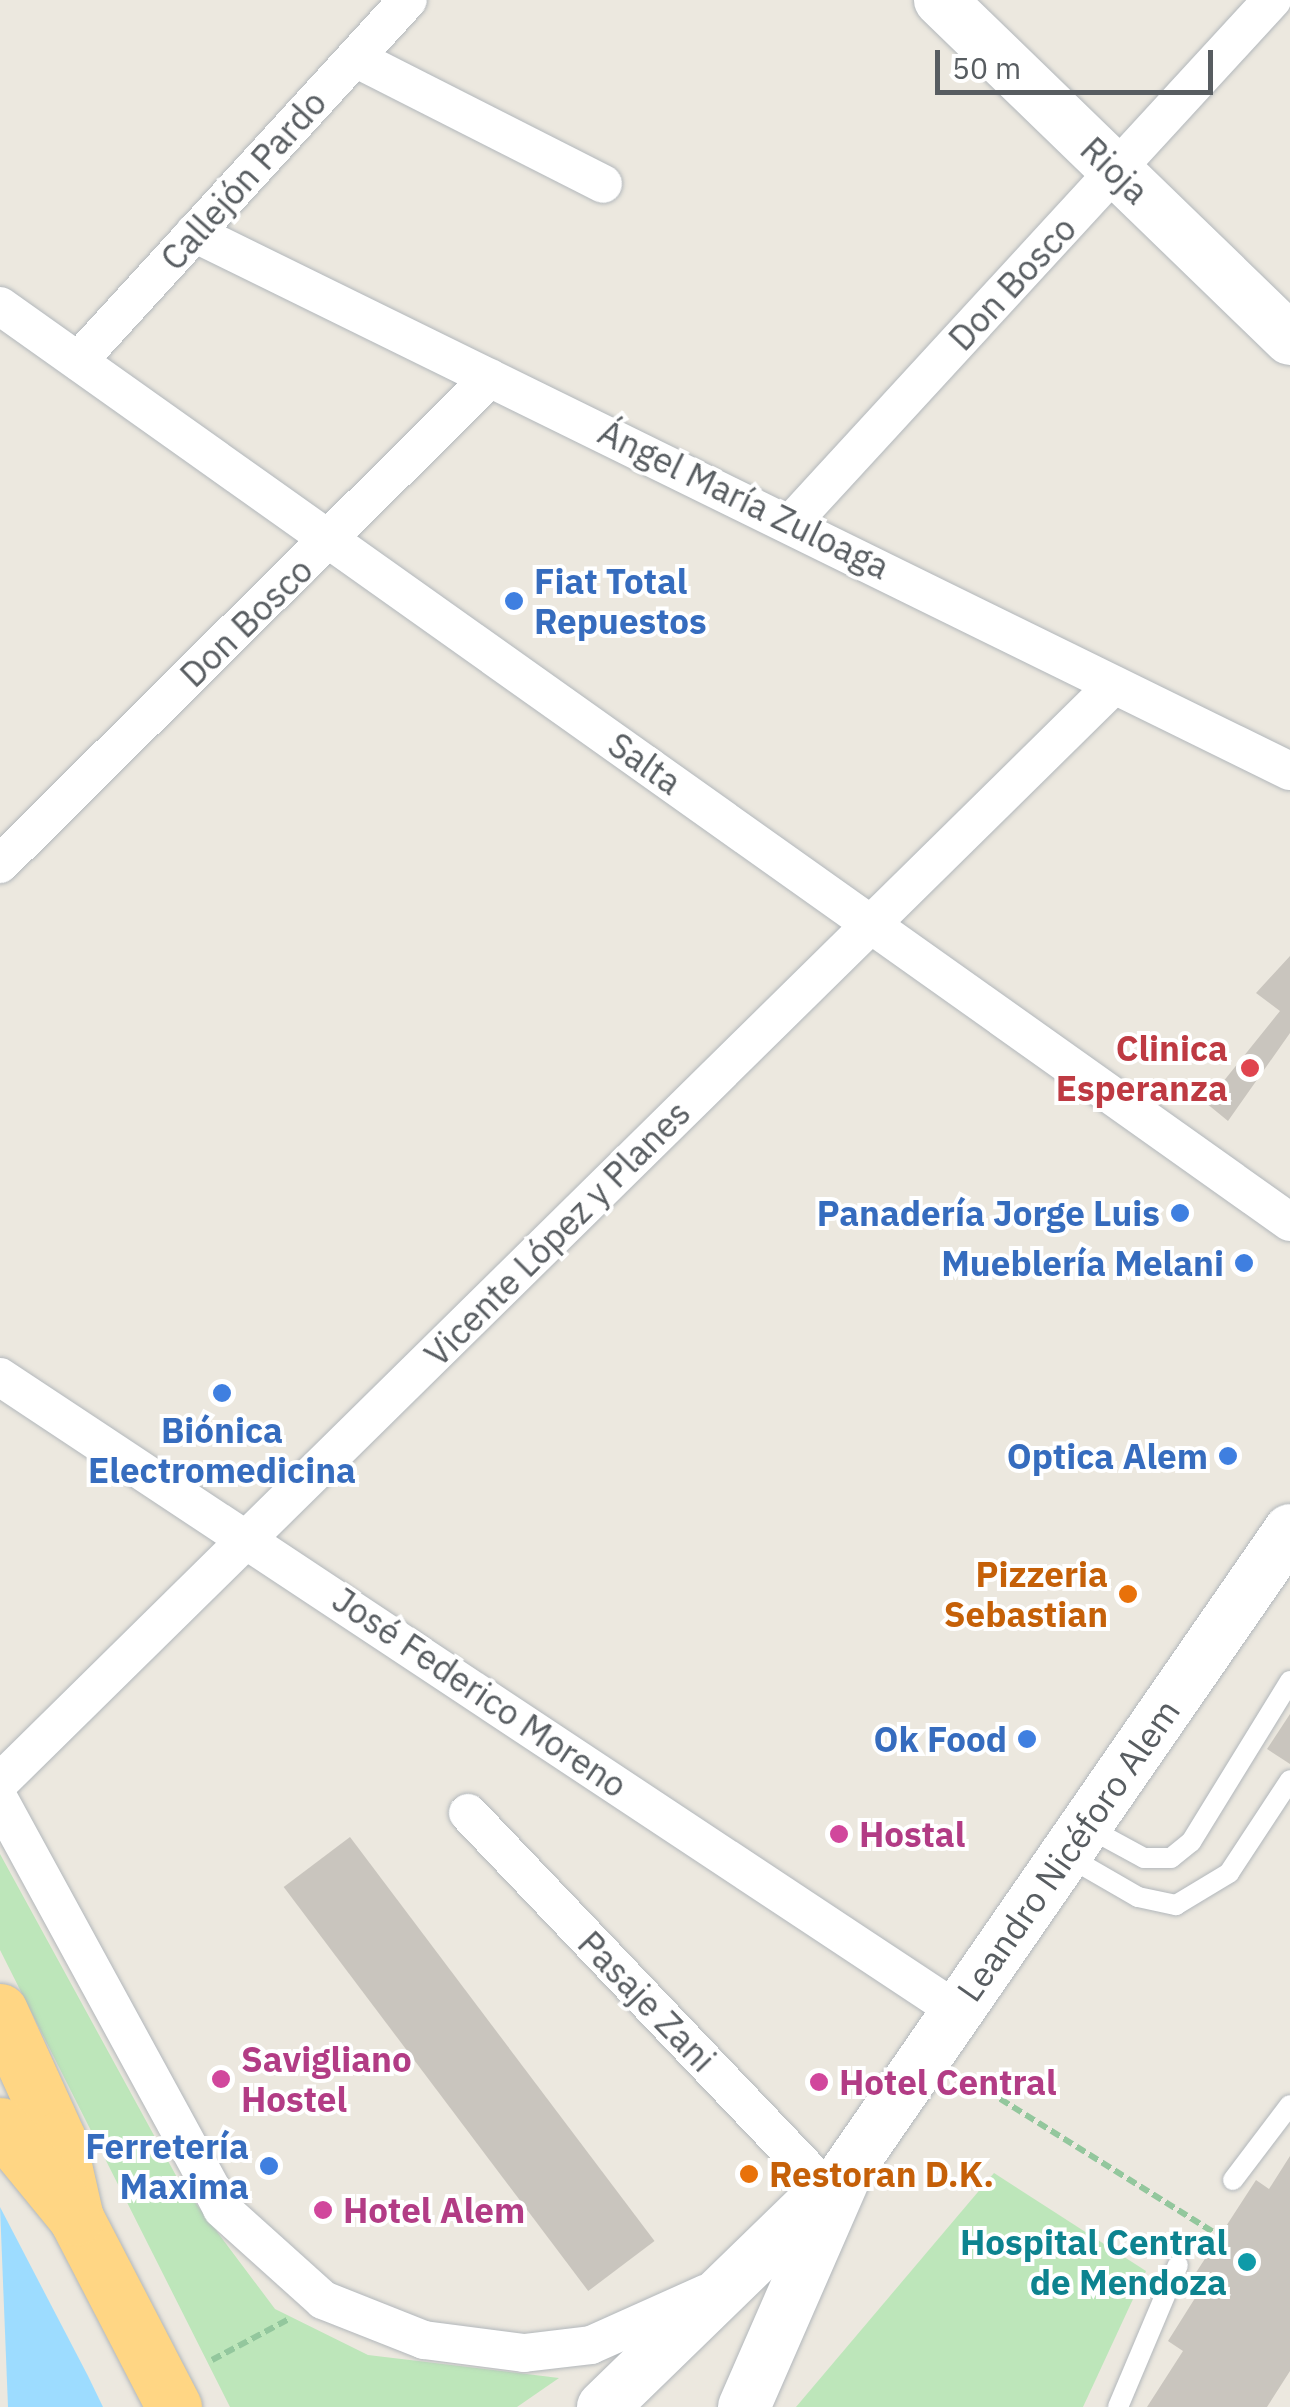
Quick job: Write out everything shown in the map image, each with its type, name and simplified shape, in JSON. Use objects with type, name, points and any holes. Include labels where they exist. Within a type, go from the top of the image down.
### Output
[{"type":"highway","points":[[0,2011],[58,2139],[76,2218]]},
{"type":"highway","points":[[0,2126],[76,2218],[174,2407]]},
{"type":"main road","name":"Rioja","points":[[940,0],[1290,339]]},
{"type":"main road","name":"Leandro Nicéforo Alem","points":[[603,2407],[837,2180],[1290,1530]]},
{"type":"main road","name":"Leandro Nicéforo Alem","points":[[744,2407],[837,2180]]},
{"type":"street","name":"Callejón Pardo","points":[[78,360],[408,0]]},
{"type":"street","name":"Don Bosco","points":[[792,521],[1272,0]]},
{"type":"street","points":[[354,58],[603,184]]},
{"type":"street","name":"Ángel María Zuloaga","points":[[194,233],[792,521],[1290,771]]},
{"type":"street","name":"Salta","points":[[0,306],[1290,1222]]},
{"type":"street","name":"Don Bosco","points":[[0,864],[490,378]]},
{"type":"street","name":"Vicente López y Planes","points":[[0,1782],[1114,685]]},
{"type":"street","name":"José Federico Moreno","points":[[0,1377],[248,1537],[957,2011]]},
{"type":"street","name":"Leandro Nicéforo Alem","points":[[0,1801],[191,2158],[253,2244],[323,2300],[424,2340],[524,2354],[591,2345],[737,2279]]},
{"type":"street","name":"Pasaje Zani","points":[[468,1813],[837,2180]]},
{"type":"lane","points":[[1075,1840],[1144,1858],[1171,1858],[1191,1842],[1290,1681]]},
{"type":"lane","points":[[1075,1840],[1138,1897],[1176,1905],[1229,1872],[1290,1780]]},
{"type":"lane","points":[[1233,2180],[1290,2105]]},
{"type":"lane","points":[[1118,2407],[1178,2265]]},
{"type":"path","points":[[994,2095],[1220,2236]]},
{"type":"path","points":[[212,2360],[323,2300]]},
{"type":"green space","points":[[0,1854],[179,2181],[275,2309],[368,2355],[559,2378],[517,2407],[230,2407],[0,1950]]},
{"type":"green space","points":[[994,2173],[1146,2271],[1083,2407],[796,2407]]},
{"type":"water","points":[[0,2207],[88,2376],[103,2407],[8,2407]]},
{"type":"building","name":"Clinica Esperanza","points":[[1290,956],[1290,1033],[1228,1121],[1206,1103],[1280,1011],[1256,993]]},
{"type":"building","points":[[1290,1714],[1290,1764],[1267,1749]]},
{"type":"building","points":[[350,1837],[655,2241],[588,2291],[284,1887]]},
{"type":"building","name":"Hospital Central de Mendoza","points":[[1290,2156],[1290,2371],[1267,2407],[1147,2407],[1183,2351],[1168,2341],[1197,2295],[1186,2288],[1256,2180],[1269,2189]]},
{"type":"place","name":"Fiat Total Repuestos","points":[[514,601]]},
{"type":"place","name":"Clinica Esperanza","points":[[1250,1068]]},
{"type":"place","name":"Panadería Jorge Luis","points":[[1180,1213]]},
{"type":"place","name":"Mueblería Melani","points":[[1244,1263]]},
{"type":"place","name":"Biónica Electromedicina","points":[[222,1393]]},
{"type":"place","name":"Optica Alem","points":[[1228,1456]]},
{"type":"place","name":"Pizzeria Sebastian","points":[[1128,1594]]},
{"type":"place","name":"Ok Food","points":[[1027,1739]]},
{"type":"place","name":"Hostal","points":[[839,1834]]},
{"type":"place","name":"Savigliano Hostel","points":[[221,2079]]},
{"type":"place","name":"Hotel Central","points":[[819,2082]]},
{"type":"place","name":"Ferretería Maxima","points":[[269,2166]]},
{"type":"place","name":"Restoran D.K.","points":[[749,2174]]},
{"type":"place","name":"Hotel Alem","points":[[323,2210]]},
{"type":"place","name":"Hospital Central de Mendoza","points":[[1247,2262]]}]
